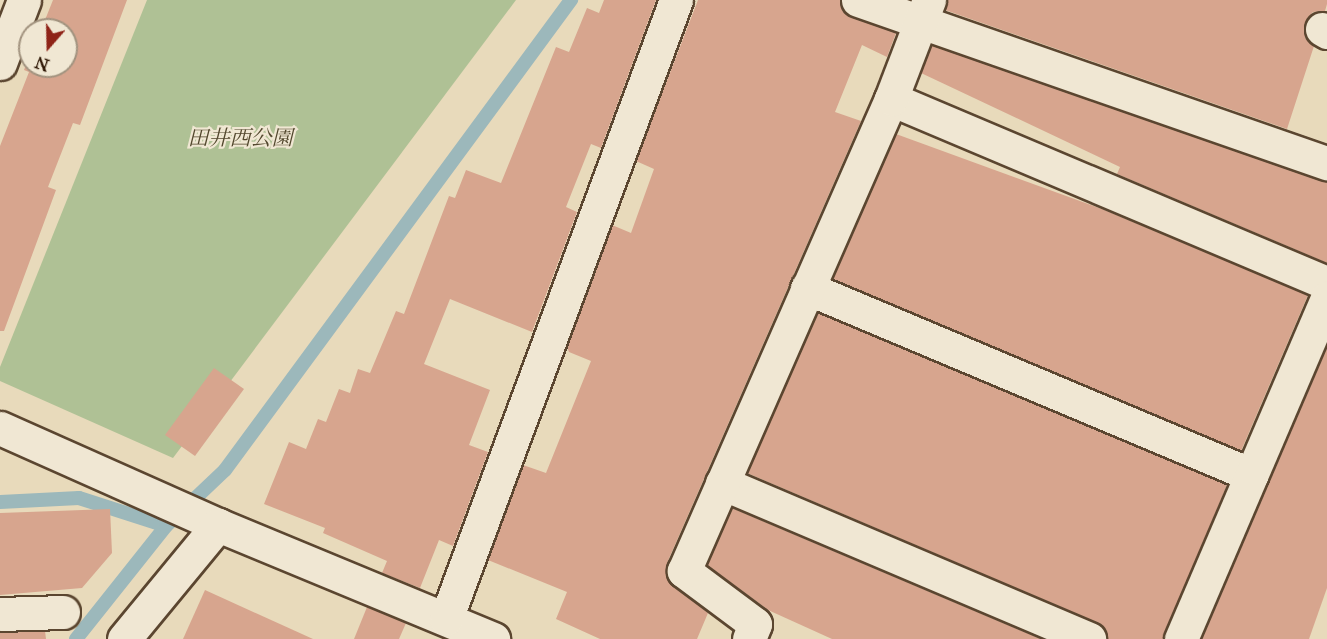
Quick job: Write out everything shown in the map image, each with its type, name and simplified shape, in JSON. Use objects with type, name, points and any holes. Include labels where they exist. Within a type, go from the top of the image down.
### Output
[{"type":"street","points":[[0,63],[24,0]]},
{"type":"street","points":[[446,619],[676,0]]},
{"type":"street","points":[[858,0],[925,10],[1327,163]]},
{"type":"street","points":[[749,639],[755,624],[684,572],[891,99],[925,10]]},
{"type":"street","points":[[891,99],[1327,283]]},
{"type":"street","points":[[807,288],[1251,476]]},
{"type":"street","points":[[1181,639],[1327,298]]},
{"type":"street","points":[[0,428],[194,514],[493,639]]},
{"type":"street","points":[[722,483],[1089,639]]},
{"type":"street","points":[[124,639],[194,514]]},
{"type":"street","points":[[0,614],[63,612]]},
{"type":"green space","name":"田井西公園","points":[[147,0],[516,0],[173,458],[0,381],[0,367]]},
{"type":"building","points":[[53,0],[127,0],[80,125],[73,123],[48,187],[56,190],[4,331],[0,331],[0,146],[27,78],[78,78],[78,18],[46,18]]},
{"type":"building","points":[[604,0],[656,0],[601,148],[591,144],[566,207],[577,212],[532,332],[450,299],[424,364],[490,390],[469,445],[488,452],[453,546],[439,540],[420,588],[382,573],[387,561],[323,533],[325,528],[264,504],[289,442],[306,449],[318,419],[326,422],[339,389],[350,393],[358,369],[370,373],[396,311],[404,314],[449,196],[455,198],[466,170],[501,183],[556,47],[569,52],[587,8],[599,13]]},
{"type":"building","points":[[698,0],[840,0],[843,12],[851,17],[896,33],[887,57],[862,45],[835,112],[861,121],[667,563],[668,580],[708,613],[697,639],[600,639],[556,619],[567,592],[488,560],[523,465],[546,473],[591,361],[569,352],[567,347],[612,225],[631,233],[654,169],[636,161]]},
{"type":"building","points":[[947,0],[1327,0],[1327,4],[1325,11],[1313,12],[1306,20],[1305,38],[1314,46],[1287,129],[945,10]]},
{"type":"building","points":[[932,45],[1327,182],[1327,263],[1117,174],[1120,167],[921,73]]},
{"type":"building","points":[[896,134],[1102,209],[1308,295],[1241,451],[833,279]]},
{"type":"building","points":[[818,313],[1227,485],[1163,639],[1107,639],[1104,628],[1096,622],[747,473]]},
{"type":"building","points":[[1327,346],[1327,588],[1309,639],[1201,639]]},
{"type":"building","points":[[214,368],[244,389],[195,456],[165,435]]},
{"type":"building","points":[[732,508],[1041,639],[832,639],[768,610],[707,565]]},
{"type":"building","points":[[110,509],[112,553],[82,588],[0,595],[0,513]]},
{"type":"building","points":[[205,590],[313,639],[183,639]]},
{"type":"building","points":[[367,607],[406,623],[399,639],[354,639]]},
{"type":"building","points":[[45,631],[46,639],[0,639],[0,633]]},
{"type":"waterway","points":[[76,639],[166,526],[225,470],[571,0]]},
{"type":"waterway","points":[[0,502],[79,498],[166,526]]}]
